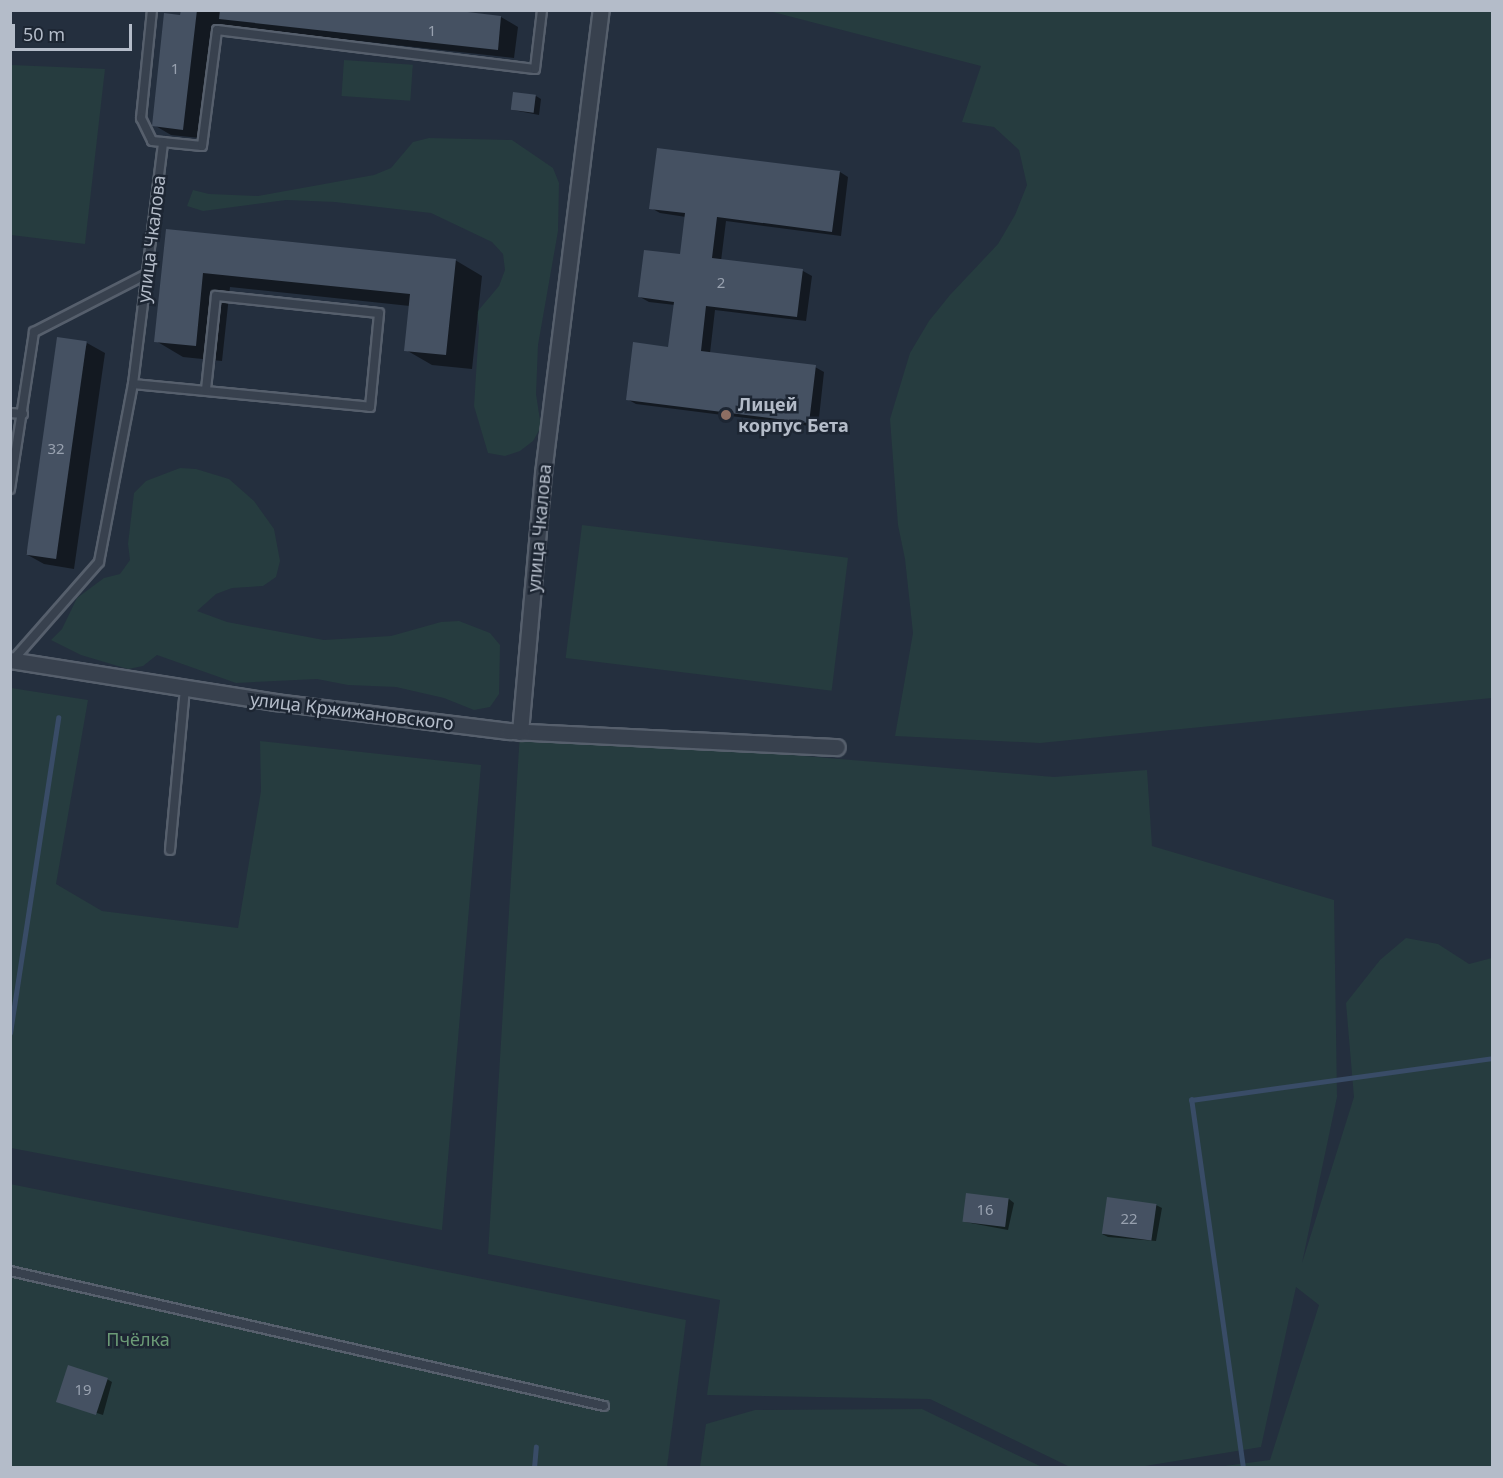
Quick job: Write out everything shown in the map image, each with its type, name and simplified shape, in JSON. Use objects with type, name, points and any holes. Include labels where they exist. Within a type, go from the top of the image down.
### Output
[{"type":"street","name":"улица Чкалова","points":[[520,732],[543,473],[601,10]]},
{"type":"street","name":"улица Кржижановского","points":[[12,660],[276,702],[520,732]]},
{"type":"street","points":[[520,732],[837,747]]},
{"type":"lane","points":[[152,10],[141,118],[152,141],[202,146],[217,30],[535,69],[542,10]]},
{"type":"lane","name":"улица Чкалова","points":[[12,660],[99,562],[133,384],[163,142]]},
{"type":"lane","points":[[10,489],[34,332],[147,274]]},
{"type":"lane","points":[[133,384],[370,407],[379,313],[216,296],[207,390]]},
{"type":"lane","points":[[10,413],[23,414]]},
{"type":"lane","points":[[170,850],[185,688]]},
{"type":"lane","points":[[10,1271],[604,1406]]},
{"type":"green space","points":[[769,11],[1492,11],[1492,698],[1040,743],[895,736],[913,633],[905,559],[898,525],[890,419],[910,353],[929,321],[998,244],[1015,215],[1027,185],[1019,150],[994,127],[962,122],[981,66]]},
{"type":"green space","points":[[344,60],[413,65],[410,101],[341,96]]},
{"type":"green space","points":[[11,65],[105,69],[85,244],[11,235]]},
{"type":"green space","points":[[429,138],[512,140],[553,168],[559,183],[558,231],[538,345],[536,394],[541,427],[533,441],[520,451],[505,456],[488,453],[474,406],[479,328],[477,312],[499,286],[505,270],[503,254],[492,242],[431,213],[335,202],[286,200],[203,211],[187,206],[193,190],[209,194],[258,196],[374,175],[391,168],[413,142]]},
{"type":"green space","points":[[180,468],[196,469],[229,479],[254,501],[274,529],[280,561],[276,577],[263,586],[232,588],[216,594],[197,611],[227,622],[324,640],[391,636],[441,622],[459,621],[490,633],[500,645],[499,694],[490,707],[474,710],[444,698],[396,687],[348,685],[317,679],[236,683],[157,655],[143,666],[128,669],[81,655],[51,640],[62,629],[77,598],[104,578],[120,574],[130,560],[128,544],[134,493],[146,481]]},
{"type":"green space","points":[[582,525],[848,558],[832,691],[566,658]]},
{"type":"green space","points":[[11,688],[88,700],[56,884],[102,911],[238,928],[261,791],[260,741],[481,765],[442,1230],[11,1148]]},
{"type":"green space","points":[[520,732],[1054,777],[1147,770],[1152,846],[1334,900],[1337,1097],[1302,1263],[1354,1097],[1346,1003],[1380,960],[1406,938],[1438,944],[1469,964],[1492,958],[1492,1467],[1217,1467],[1270,1460],[1319,1305],[1296,1287],[1261,1447],[1139,1467],[1072,1468],[930,1399],[707,1395],[720,1300],[488,1254]]},
{"type":"green space","name":"Пчёлка","points":[[10,1184],[686,1320],[667,1467],[11,1467]]},
{"type":"green space","points":[[922,1409],[1042,1467],[700,1467],[706,1424],[755,1410]]},
{"type":"building","points":[[181,10],[197,10],[183,130],[152,126],[164,13],[180,15]]},
{"type":"building","points":[[220,10],[451,10],[501,16],[498,50],[219,19]]},
{"type":"building","points":[[513,92],[536,95],[534,113],[511,110]]},
{"type":"building","name":"Лицей корпус Бета","points":[[657,148],[840,171],[832,232],[717,217],[712,258],[803,269],[797,317],[706,306],[701,351],[816,365],[809,423],[626,400],[633,342],[668,347],[674,302],[638,297],[644,250],[680,254],[685,213],[649,209]]},
{"type":"building","points":[[166,229],[456,259],[446,355],[404,351],[410,294],[203,273],[196,346],[154,342]]},
{"type":"building","points":[[57,337],[87,341],[56,559],[26,555]]},
{"type":"building","points":[[966,1193],[1009,1198],[1005,1227],[962,1222]]},
{"type":"building","points":[[1107,1197],[1157,1204],[1151,1241],[1102,1234]]},
{"type":"building","points":[[68,1365],[108,1378],[96,1415],[56,1402]]},
{"type":"waterway","points":[[10,1033],[58,718]]},
{"type":"waterway","points":[[1243,1468],[1191,1100],[1492,1058]]},
{"type":"waterway","points":[[534,1468],[536,1447]]},
{"type":"place","name":"Лицей корпус Бета","points":[[726,415]]}]
